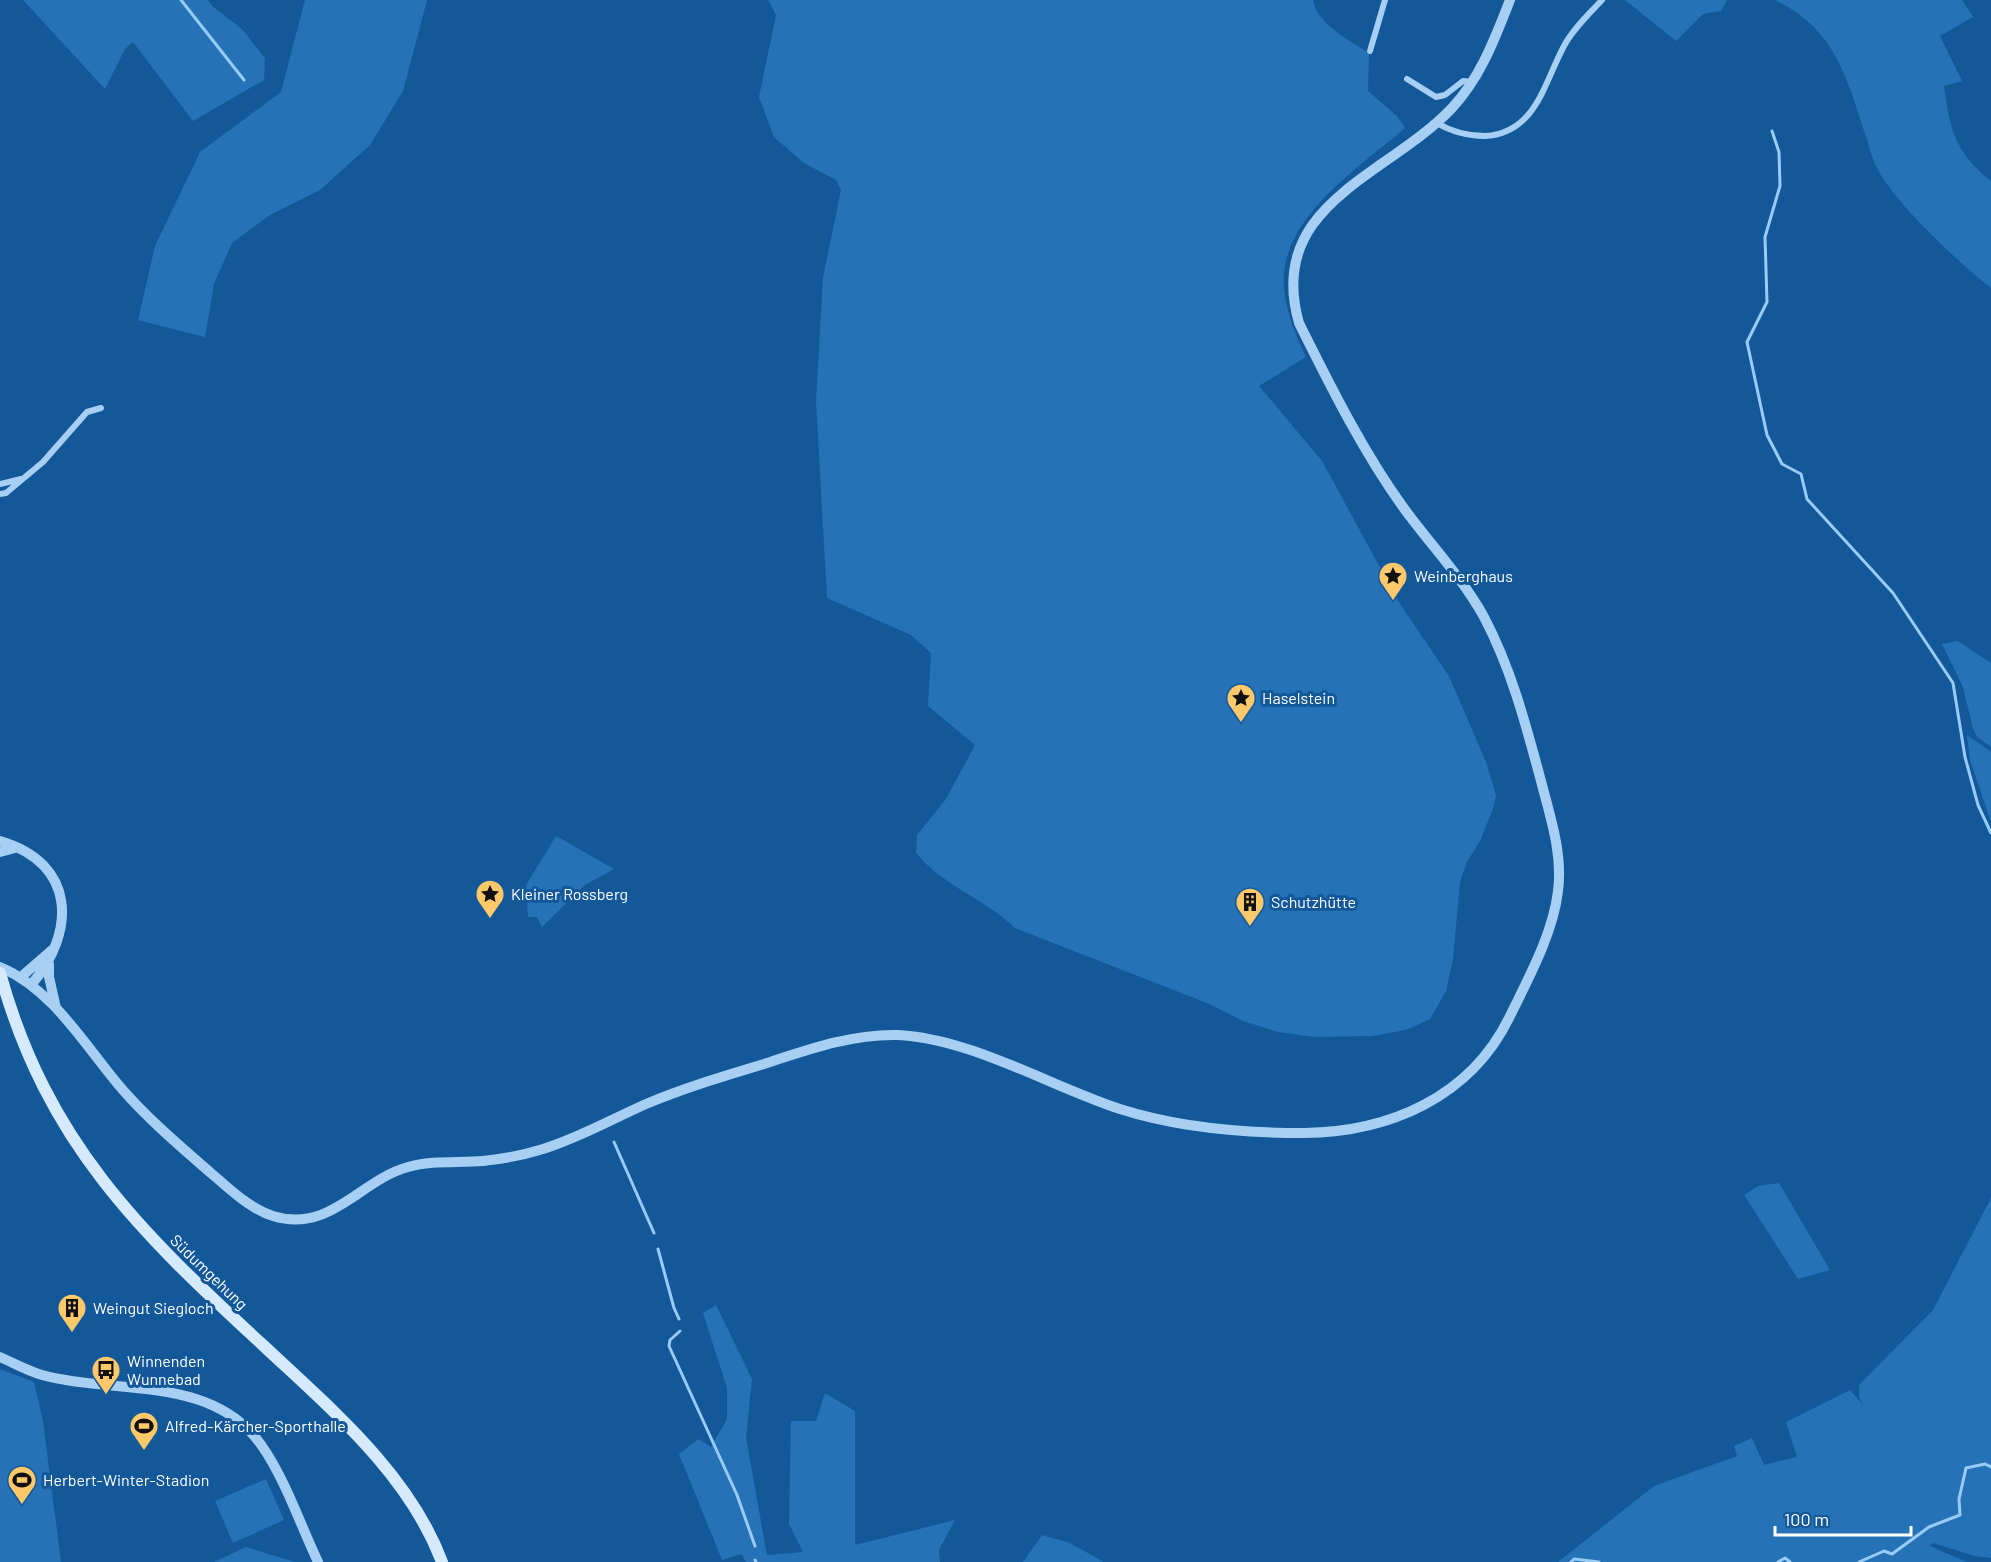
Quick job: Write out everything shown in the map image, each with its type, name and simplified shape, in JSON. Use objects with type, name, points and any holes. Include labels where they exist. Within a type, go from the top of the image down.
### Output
[{"type":"main road","name":"Südumgehung","points":[[0,973],[38,1079],[92,1168],[163,1252],[364,1443],[416,1509],[442,1562]]},
{"type":"street","points":[[1370,51],[1385,0]]},
{"type":"street","points":[[0,967],[21,977],[56,1009],[126,1094],[194,1158],[256,1208],[272,1216],[291,1220],[326,1214],[392,1173],[410,1166],[486,1161],[538,1150],[567,1141],[681,1090],[830,1044],[876,1036],[901,1035],[943,1042],[1119,1108],[1156,1119],[1212,1128],[1304,1133],[1358,1128],[1404,1116],[1442,1096],[1478,1065],[1502,1031],[1553,917],[1558,893],[1559,869],[1554,832],[1530,742],[1500,651],[1481,612],[1401,504],[1372,459],[1311,348],[1299,323],[1293,300],[1295,260],[1302,239],[1311,224],[1333,201],[1437,123],[1472,82],[1490,49],[1510,0]]},
{"type":"street","points":[[1437,123],[1455,132],[1477,136],[1503,133],[1525,121],[1539,99],[1565,44],[1602,0]]},
{"type":"street","points":[[1407,79],[1436,97],[1445,95],[1463,81],[1472,82]]},
{"type":"street","points":[[0,501],[3,493],[43,462],[87,412],[101,408]]},
{"type":"street","points":[[0,484],[25,478]]},
{"type":"street","points":[[0,850],[15,848],[40,861],[59,890],[63,921],[49,964],[49,977],[56,1009]]},
{"type":"street","points":[[21,977],[52,950]]},
{"type":"street","points":[[31,985],[49,964]]},
{"type":"street","points":[[0,1357],[42,1375],[174,1392],[226,1414],[261,1445],[318,1562]]},
{"type":"shaded area","points":[[23,0],[208,0],[212,6],[242,29],[265,58],[264,80],[193,121],[133,42],[125,49],[105,89]]},
{"type":"shaded area","points":[[305,0],[427,0],[403,91],[370,145],[320,190],[270,215],[232,243],[214,284],[205,337],[138,320],[155,246],[200,152],[281,92]]},
{"type":"shaded area","points":[[768,0],[1313,0],[1321,17],[1328,24],[1369,53],[1368,91],[1397,116],[1405,128],[1343,180],[1322,200],[1305,221],[1292,244],[1284,269],[1288,312],[1306,357],[1259,386],[1322,461],[1400,604],[1449,676],[1486,762],[1496,795],[1480,841],[1467,862],[1460,882],[1453,959],[1446,991],[1430,1019],[1406,1030],[1372,1036],[1314,1037],[1278,1032],[1243,1021],[1207,1003],[1015,928],[938,874],[916,853],[917,835],[946,799],[975,745],[928,706],[931,653],[911,635],[827,598],[816,401],[823,278],[841,190],[836,180],[804,163],[774,137],[759,97],[776,15]]},
{"type":"shaded area","points":[[1625,0],[1727,0],[1721,11],[1703,14],[1676,41]]},
{"type":"shaded area","points":[[1775,0],[1962,0],[1973,17],[1940,36],[1962,81],[1944,86],[1956,139],[1969,160],[1991,181],[1991,288],[1913,216],[1887,184],[1874,161],[1851,91],[1835,55],[1811,24],[1795,11]]},
{"type":"shaded area","points":[[1958,641],[1991,663],[1991,747],[1977,737],[1973,729],[1963,687],[1942,644]]},
{"type":"shaded area","points":[[1967,735],[1991,752],[1991,822],[1970,760]]},
{"type":"shaded area","points":[[556,836],[614,869],[585,885],[542,927],[537,917],[528,917],[526,885]]},
{"type":"shaded area","points":[[1779,1183],[1830,1270],[1798,1279],[1744,1195],[1758,1186]]},
{"type":"shaded area","points":[[1991,1198],[1991,1558],[1974,1556],[1933,1543],[1930,1546],[1967,1562],[1558,1562],[1654,1486],[1737,1456],[1734,1446],[1752,1438],[1764,1465],[1797,1457],[1786,1422],[1850,1390],[1863,1405],[1859,1397],[1859,1385],[1933,1310]]},
{"type":"shaded area","points":[[716,1305],[752,1379],[746,1438],[767,1555],[803,1552],[789,1524],[791,1421],[816,1421],[825,1393],[855,1411],[855,1545],[955,1520],[939,1550],[940,1562],[746,1562],[741,1554],[722,1560],[679,1454],[698,1439],[711,1447],[727,1419],[727,1388],[703,1313]]},
{"type":"shaded area","points":[[0,1369],[34,1382],[43,1421],[61,1562],[0,1562]]},
{"type":"shaded area","points":[[266,1479],[284,1520],[233,1543],[215,1501]]},
{"type":"shaded area","points":[[1042,1535],[1070,1543],[1104,1562],[1023,1562]]},
{"type":"shaded area","points":[[246,1547],[295,1562],[214,1562]]},
{"type":"waterway","points":[[181,0],[244,80]]},
{"type":"waterway","points":[[1772,131],[1779,152],[1780,186],[1765,237],[1767,302],[1747,342],[1767,435],[1782,464],[1801,474],[1807,499],[1893,593],[1953,683],[1965,757],[1978,805],[1991,833]]},
{"type":"waterway","points":[[614,1142],[654,1233]]},
{"type":"waterway","points":[[658,1249],[679,1319]]},
{"type":"waterway","points":[[680,1331],[670,1340],[669,1346],[737,1495],[755,1546]]},
{"type":"waterway","points":[[1859,1562],[1884,1551],[1892,1554],[1929,1527],[1960,1515],[1959,1499],[1966,1468],[1985,1464],[1991,1467]]},
{"type":"waterway","points":[[1778,1562],[1785,1558],[1790,1562]]},
{"type":"waterway","points":[[1571,1562],[1574,1559],[1599,1562]]},
{"type":"place","name":"Weinberghaus","points":[[1393,602]]},
{"type":"place","name":"Haselstein","points":[[1241,724]]},
{"type":"place","name":"Kleiner Rossberg","points":[[490,920]]},
{"type":"place","name":"Schutzhütte","points":[[1250,928]]},
{"type":"place","name":"Weingut Siegloch","points":[[72,1334]]},
{"type":"place","name":"Winnenden Wunnebad","points":[[106,1396]]},
{"type":"place","name":"Alfred-Kärcher-Sporthalle","points":[[144,1452]]},
{"type":"place","name":"Herbert-Winter-Stadion","points":[[22,1506]]}]
